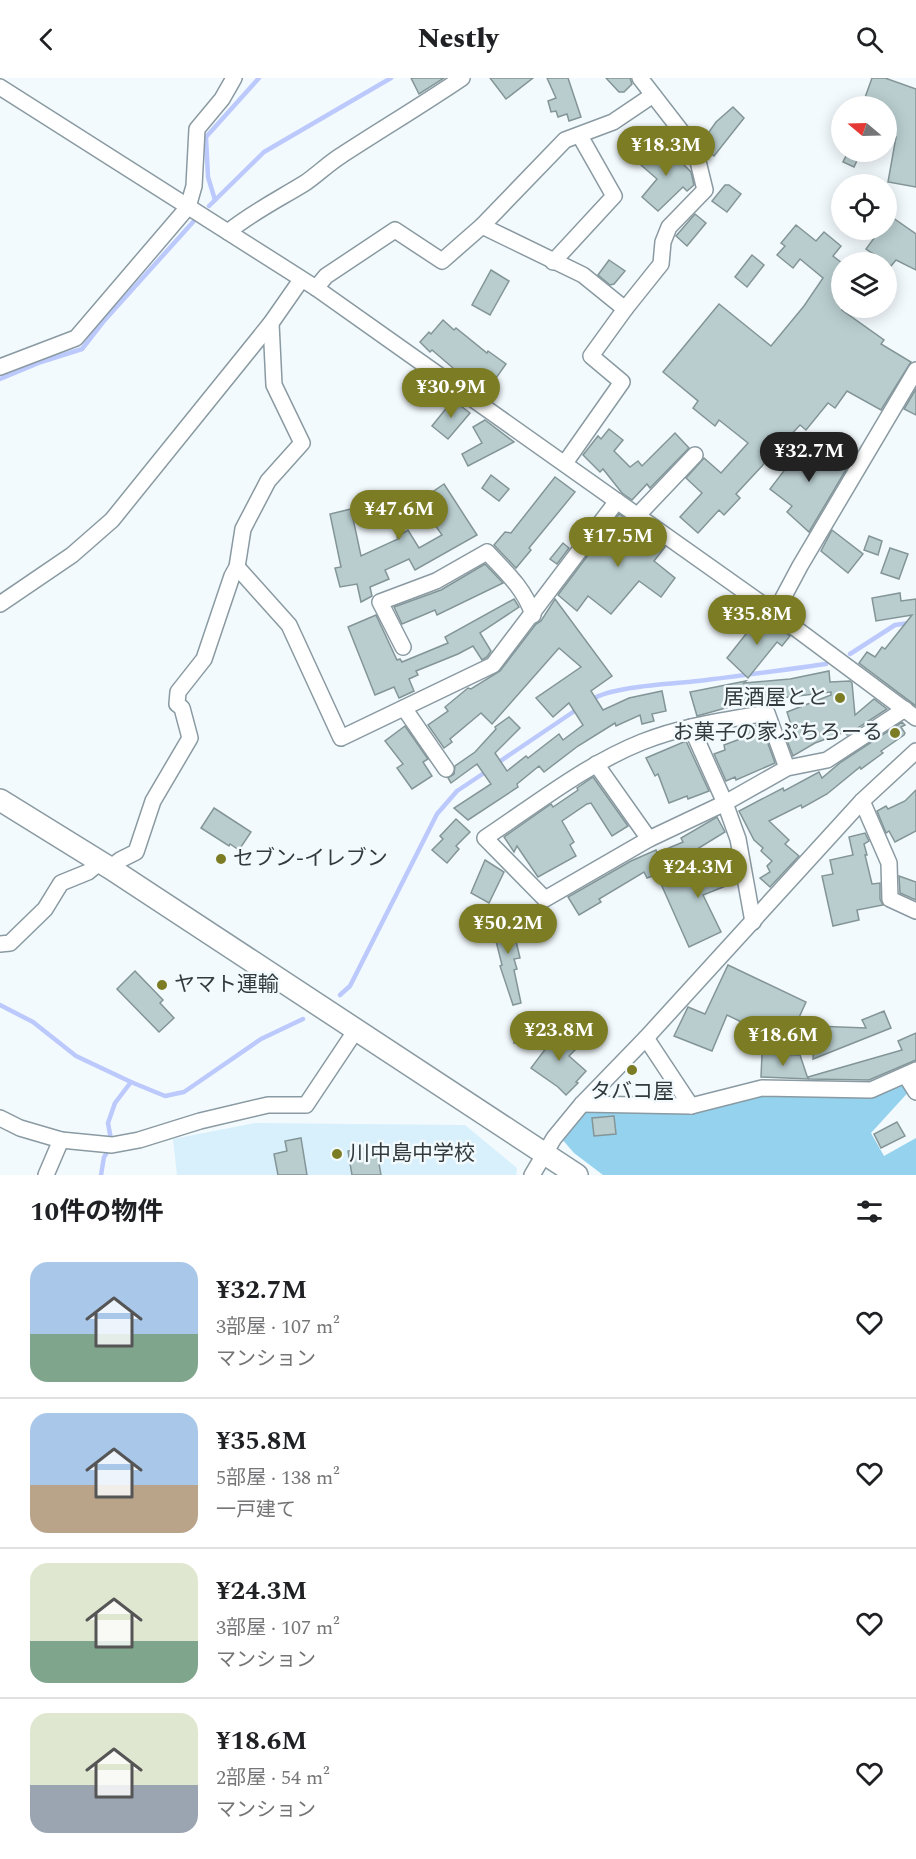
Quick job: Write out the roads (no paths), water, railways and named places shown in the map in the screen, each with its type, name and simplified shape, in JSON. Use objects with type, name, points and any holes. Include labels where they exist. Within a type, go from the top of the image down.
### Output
[{"type":"street","points":[[0,367],[76,338],[188,207],[194,186],[197,129],[222,99],[234,78]]},
{"type":"street","points":[[228,232],[244,219],[298,187],[339,156],[462,78]]},
{"type":"street","points":[[565,463],[622,382],[591,356],[661,264],[663,242],[669,227],[705,190],[695,149],[640,78]]},
{"type":"street","points":[[0,87],[316,288],[775,613],[910,713],[827,760],[787,768],[725,803],[649,839],[545,899],[485,838],[596,764],[642,742],[691,727],[767,713],[787,768]]},
{"type":"street","points":[[316,288],[326,276],[394,230],[442,261],[482,226],[565,140],[612,122],[654,95]]},
{"type":"street","points":[[553,261],[614,196],[580,136]]},
{"type":"street","points":[[482,226],[583,275],[625,309]]},
{"type":"street","points":[[0,604],[72,555],[112,520],[271,323],[301,280]]},
{"type":"street","points":[[0,944],[10,943],[45,909],[61,884],[136,852],[153,801],[190,738],[182,708],[177,704],[178,692],[204,659],[237,567],[243,529],[268,481],[302,444],[274,385],[271,323]]},
{"type":"street","points":[[775,613],[809,550],[916,370]]},
{"type":"street","points":[[638,515],[695,455]]},
{"type":"street","points":[[237,567],[289,625],[341,738],[493,665],[617,501]]},
{"type":"street","points":[[403,647],[380,602],[436,581],[487,552],[516,582],[530,606],[532,615]]},
{"type":"street","points":[[404,708],[446,769]]},
{"type":"street","points":[[691,727],[725,803],[738,839],[753,922]]},
{"type":"street","points":[[532,1175],[545,1153],[582,1104],[646,1038],[862,801],[916,751]]},
{"type":"street","points":[[596,764],[649,839]]},
{"type":"street","points":[[0,800],[105,865],[577,1175]]},
{"type":"street","points":[[862,801],[889,863],[890,899],[916,911]]},
{"type":"street","points":[[0,1118],[20,1128],[61,1140],[112,1145],[139,1140],[200,1121],[268,1105],[306,1105],[356,1030]]},
{"type":"street","points":[[646,1038],[691,1106]]},
{"type":"street","points":[[582,1104],[691,1106],[762,1088],[871,1090],[911,1073],[916,1092]]},
{"type":"street","points":[[46,1175],[61,1140]]},
{"type":"waterway","points":[[215,200],[208,177],[206,137],[259,78]]},
{"type":"waterway","points":[[209,206],[264,152],[391,78]]},
{"type":"waterway","points":[[0,379],[41,362],[82,349],[103,322],[193,222]]},
{"type":"waterway","points":[[850,654],[895,625],[916,622]]},
{"type":"waterway","points":[[591,700],[601,695],[627,689],[826,664]]},
{"type":"waterway","points":[[496,764],[579,708]]},
{"type":"waterway","points":[[340,995],[350,986],[437,814],[457,791],[487,771]]},
{"type":"waterway","points":[[0,1005],[33,1022],[76,1056],[131,1082]]},
{"type":"waterway","points":[[101,1175],[104,1157],[112,1145],[108,1123],[115,1103],[131,1082],[165,1096],[184,1092],[261,1039],[303,1019]]},
{"type":"place","name":"居酒屋とと","points":[[840,698]]},
{"type":"place","name":"お菓子の家ぷちろーる","points":[[895,733]]},
{"type":"place","name":"セブン-イレブン","points":[[221,859]]},
{"type":"place","name":"ヤマト運輸","points":[[162,985]]},
{"type":"place","name":"タバコ屋","points":[[632,1070]]},
{"type":"place","name":"川中島中学校","points":[[337,1154]]}]
